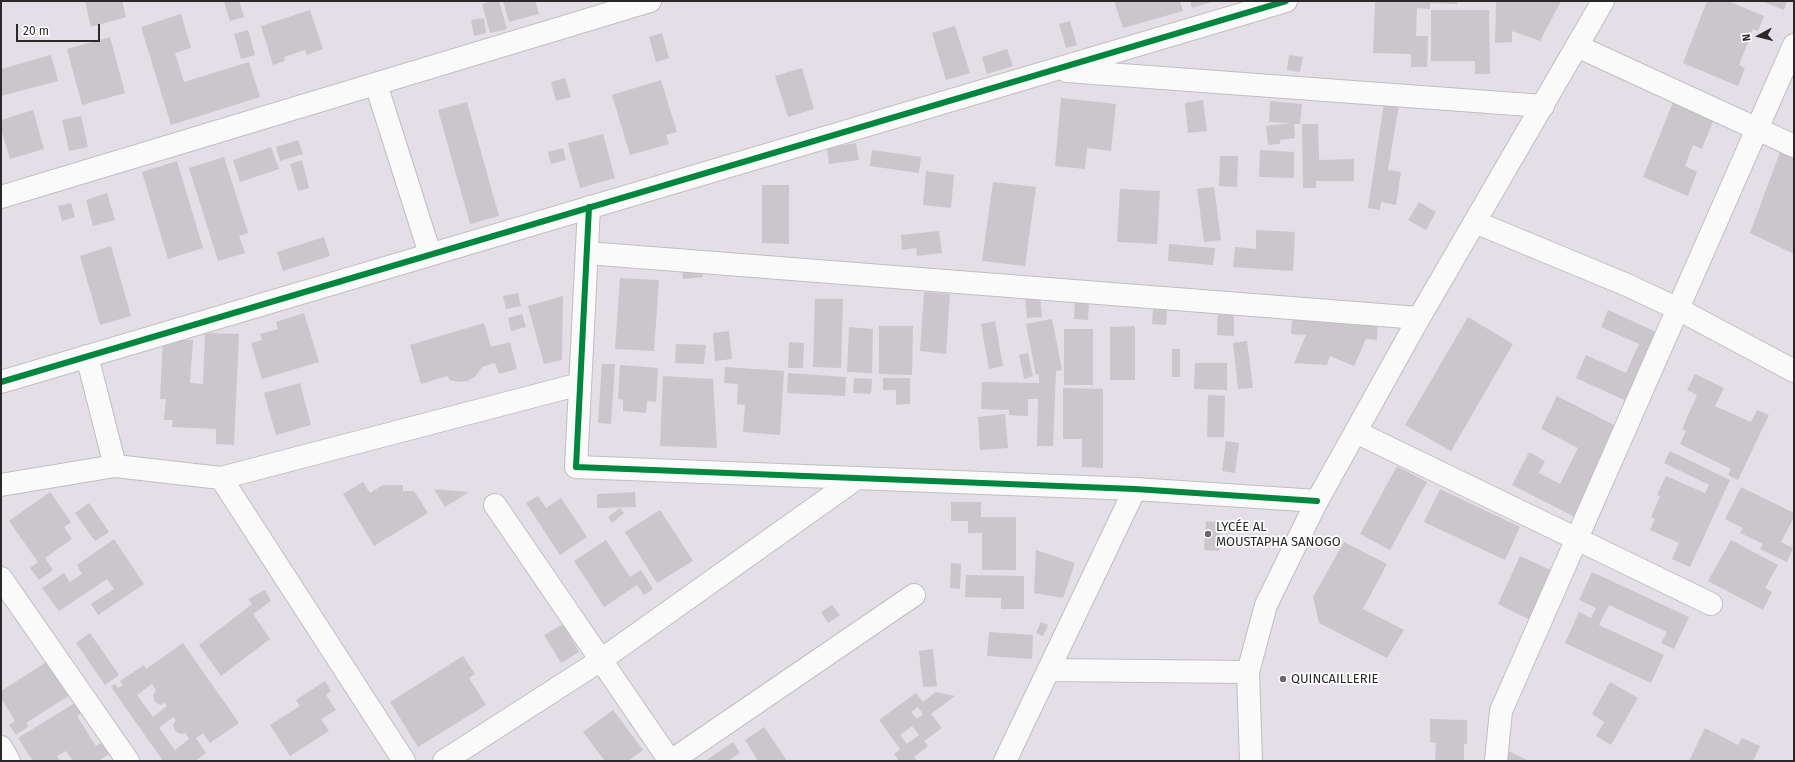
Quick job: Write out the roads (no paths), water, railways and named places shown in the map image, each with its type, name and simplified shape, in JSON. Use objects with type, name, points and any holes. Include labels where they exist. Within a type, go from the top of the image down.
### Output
[{"type":"street","points":[[1,197],[650,1]]},
{"type":"street","points":[[1,382],[1286,1]]},
{"type":"street","points":[[1250,761],[1248,672],[1266,605],[1317,502],[1418,318],[1543,106],[1602,1]]},
{"type":"street","points":[[1496,761],[1501,711],[1794,45]]},
{"type":"street","points":[[1577,46],[1794,146]]},
{"type":"street","points":[[1053,70],[1543,106]]},
{"type":"street","points":[[376,84],[430,254]]},
{"type":"street","points":[[589,207],[576,468],[1135,489],[1317,502]]},
{"type":"street","points":[[1475,222],[1627,285],[1678,309],[1794,371]]},
{"type":"street","points":[[587,253],[1418,318]]},
{"type":"street","points":[[87,356],[114,466]]},
{"type":"street","points":[[1,485],[114,466],[221,478],[580,384]]},
{"type":"street","points":[[1356,432],[1711,604]]},
{"type":"street","points":[[221,478],[404,761]]},
{"type":"street","points":[[444,761],[601,660],[857,478]]},
{"type":"street","points":[[1005,761],[1135,489]]},
{"type":"street","points":[[495,505],[671,761],[914,596]]},
{"type":"street","points":[[1,578],[128,761]]},
{"type":"street","points":[[1048,670],[1248,672]]},
{"type":"street","points":[[1,747],[9,761]]},
{"type":"place","name":"LYCÉE AL MOUSTAPHA SANOGO","points":[[1208,534]]},
{"type":"place","name":"QUINCAILLERIE","points":[[1283,679]]}]
